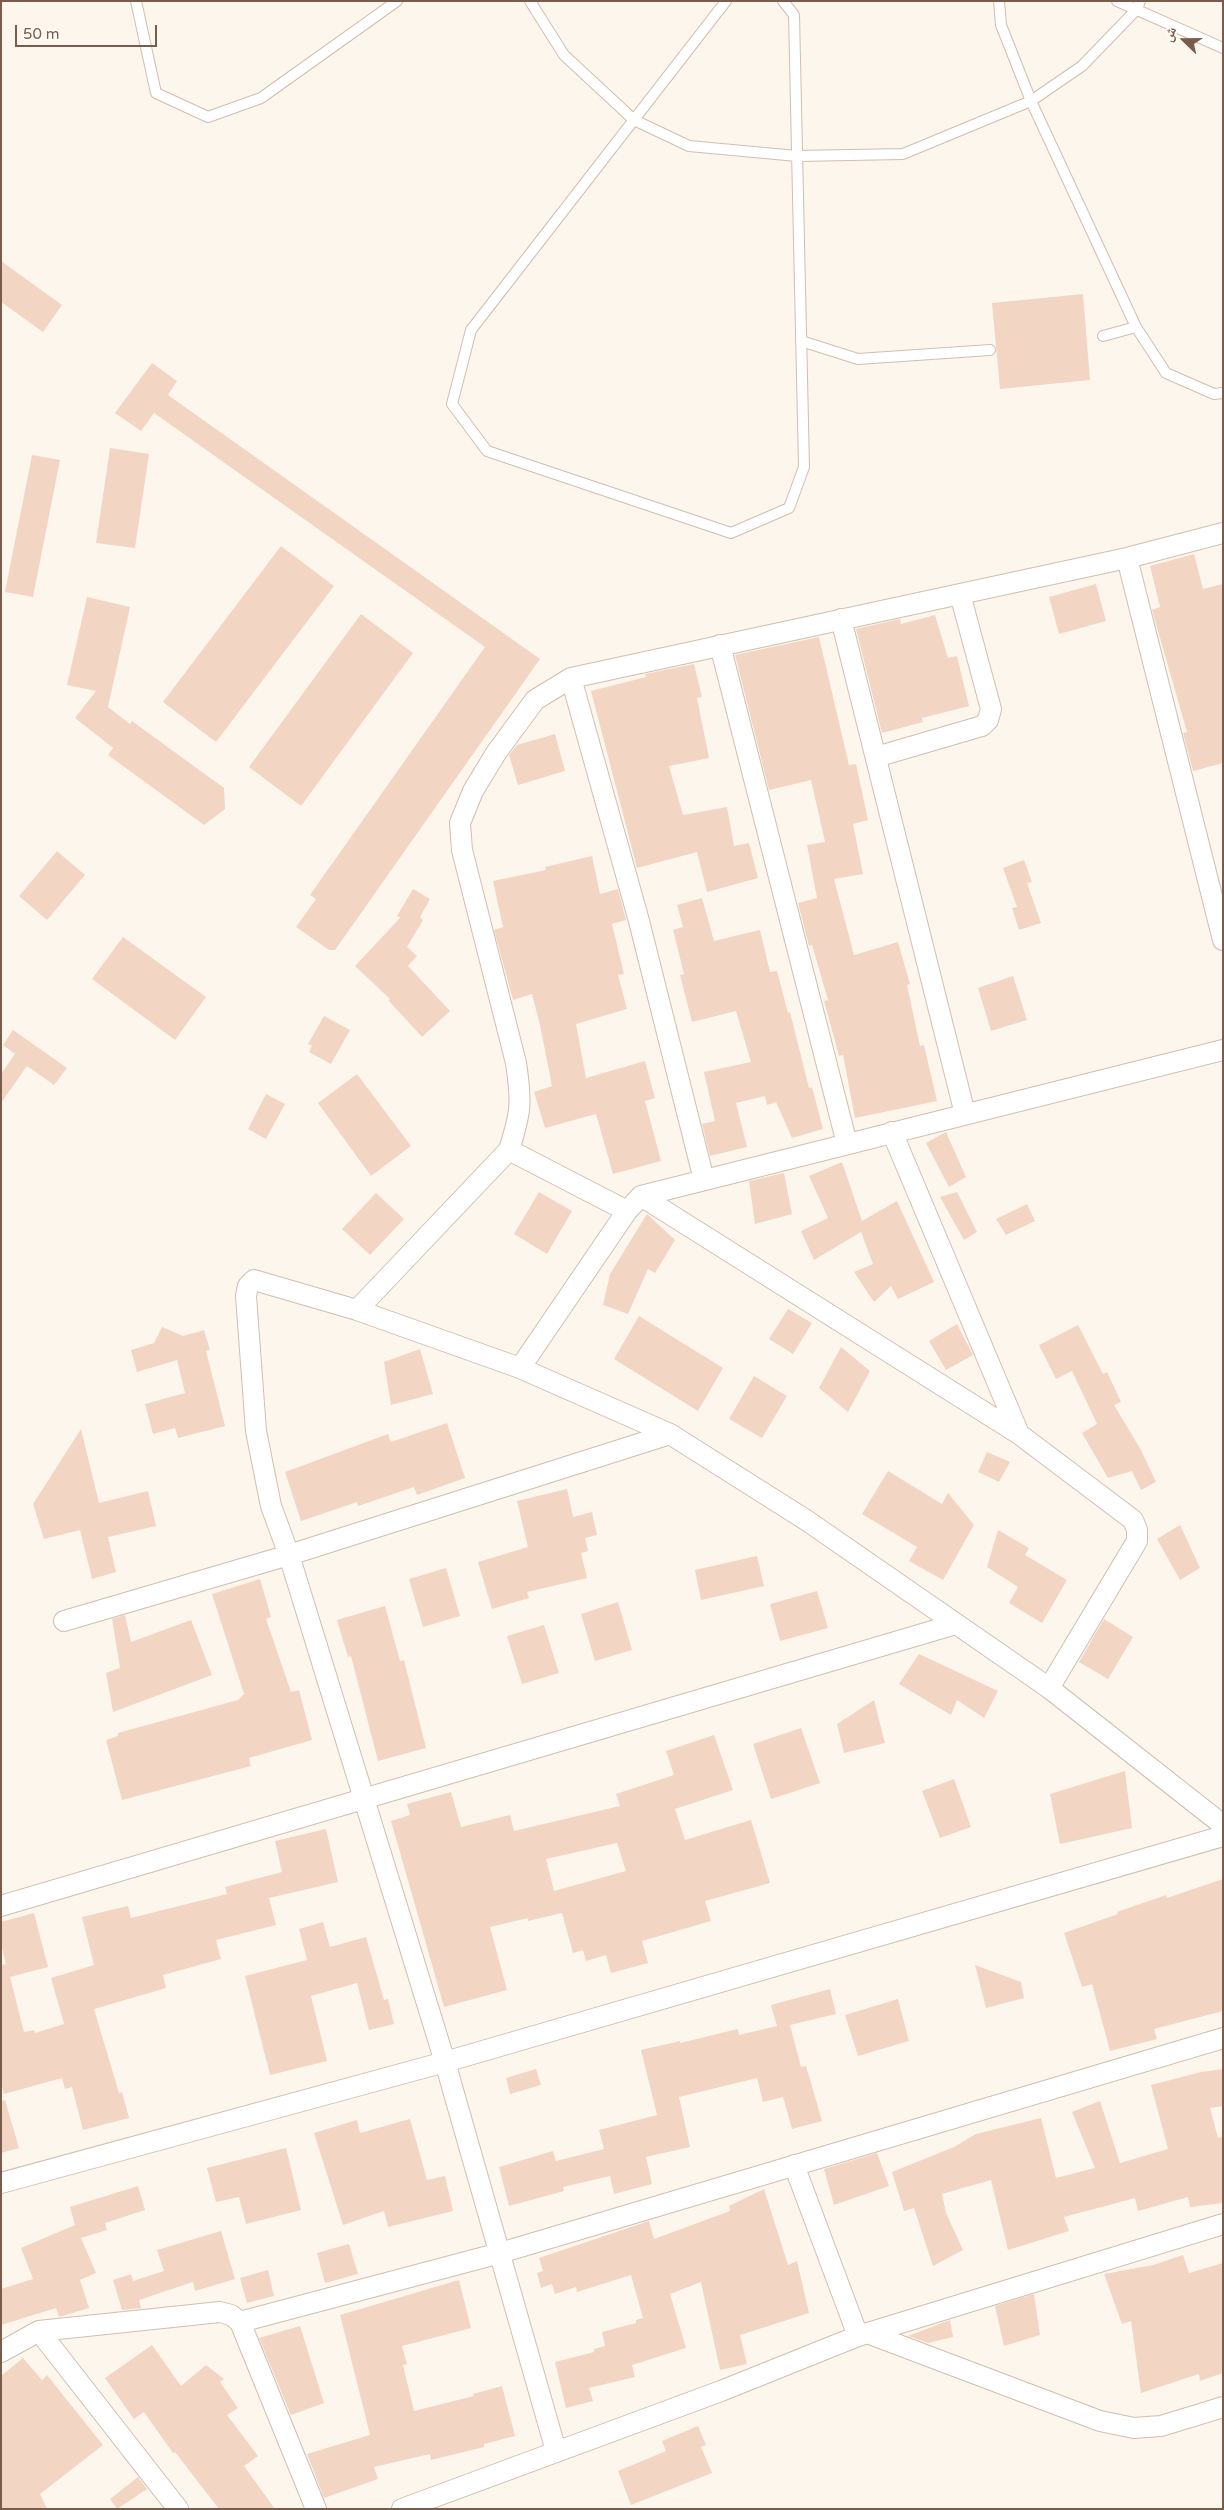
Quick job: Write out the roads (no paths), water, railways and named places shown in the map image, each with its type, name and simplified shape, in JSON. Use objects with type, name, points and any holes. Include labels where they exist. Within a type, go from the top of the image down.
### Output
[{"type":"street","points":[[357,1310],[509,1150],[520,1117],[521,1096],[517,1072],[462,850],[460,823],[472,791],[496,753],[534,700],[571,678],[1127,558],[1223,533]]},
{"type":"street","points":[[1127,558],[1223,940]]},
{"type":"street","points":[[876,757],[982,726],[988,720],[991,709],[960,594]]},
{"type":"street","points":[[841,619],[965,1114]]},
{"type":"street","points":[[720,645],[847,1144]]},
{"type":"street","points":[[571,678],[639,921],[704,1180]]},
{"type":"street","points":[[520,1368],[627,1211],[641,1196],[1223,1050]]},
{"type":"street","points":[[892,1132],[1019,1434]]},
{"type":"street","points":[[509,1150],[627,1211]]},
{"type":"street","points":[[641,1196],[1019,1434],[1133,1520],[1137,1530],[1137,1541],[1048,1688]]},
{"type":"street","points":[[556,2451],[445,2062],[363,1799],[290,1555],[272,1506],[256,1431],[246,1296],[248,1286],[254,1280],[357,1310],[520,1368],[670,1434],[806,1520],[1048,1688],[1223,1825]]},
{"type":"street","points":[[64,1621],[290,1555],[670,1434]]},
{"type":"street","points":[[1,1906],[956,1624]]},
{"type":"street","points":[[1,2183],[445,2062],[1223,1836]]},
{"type":"street","points":[[240,2322],[500,2253],[1223,2038]]},
{"type":"street","points":[[794,2165],[863,2334],[1100,2420],[1134,2428],[1161,2426],[1223,2408]]},
{"type":"street","points":[[402,2509],[721,2391],[863,2334],[1223,2224]]},
{"type":"street","points":[[1,2352],[39,2331],[220,2312],[231,2315],[240,2322],[316,2509]]},
{"type":"street","points":[[39,2331],[178,2509]]},
{"type":"lane","points":[[136,1],[156,93],[208,117],[261,98],[397,1]]},
{"type":"lane","points":[[530,1],[564,55],[634,120],[689,146],[797,156],[903,154],[1032,101],[1082,66],[1138,5]]},
{"type":"lane","points":[[726,1],[471,330],[452,404],[487,451],[731,534],[789,508],[804,467],[794,15],[783,1]]},
{"type":"lane","points":[[999,1],[1001,25],[1032,101],[1136,327],[1166,373],[1214,394],[1223,393]]},
{"type":"lane","points":[[1117,1],[1138,5],[1223,48]]},
{"type":"lane","points":[[1103,336],[1136,327]]},
{"type":"lane","points":[[801,341],[858,359],[990,350]]}]
